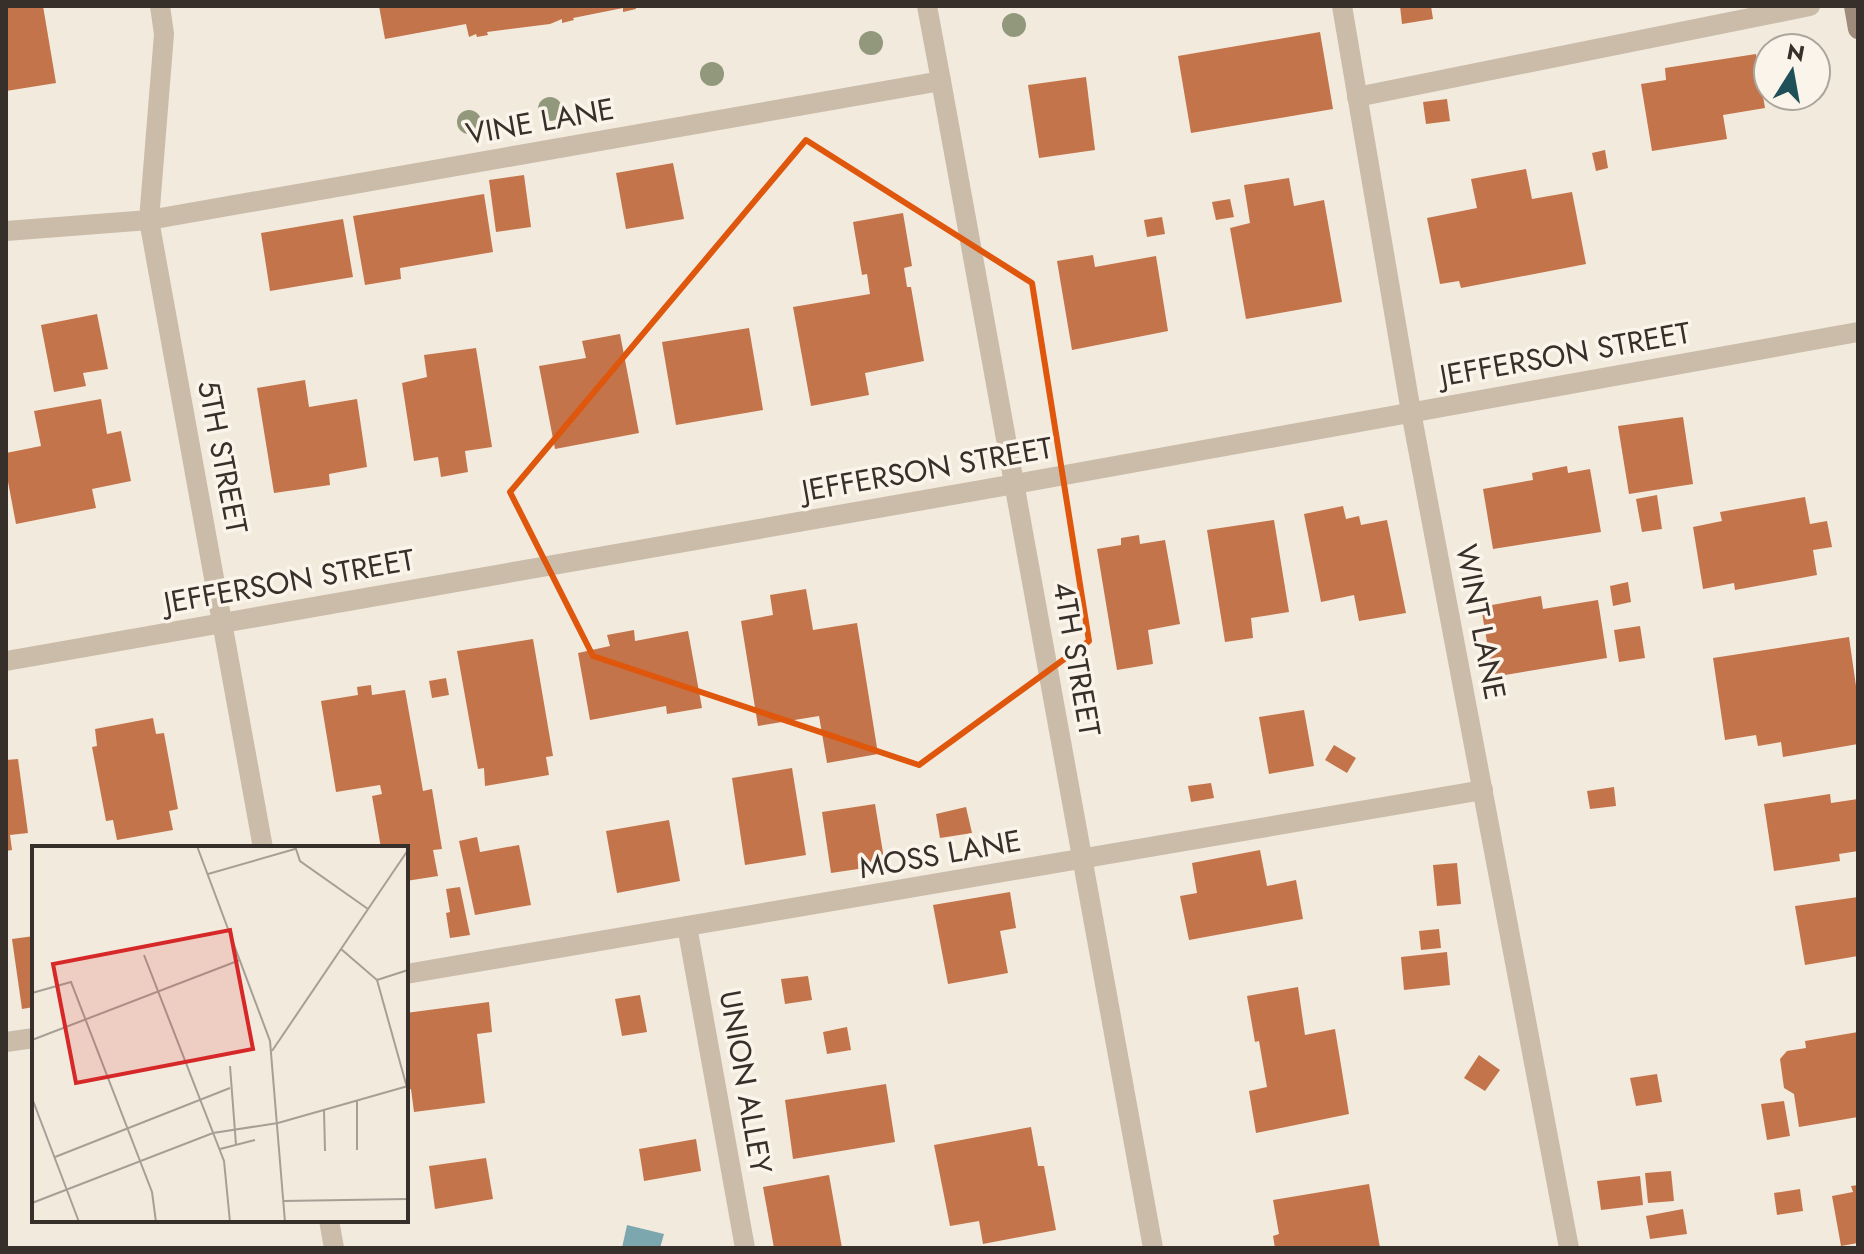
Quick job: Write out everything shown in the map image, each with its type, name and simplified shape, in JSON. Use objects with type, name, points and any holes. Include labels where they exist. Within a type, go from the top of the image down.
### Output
[{"type":"main road","points":[[1854,6],[1858,29]]},
{"type":"street","name":"5TH STREET","points":[[160,6],[164,34],[149,220],[263,846]]},
{"type":"street","name":"4TH STREET","points":[[927,6],[1153,1248]]},
{"type":"street","name":"WINT LANE","points":[[1342,6],[1411,412],[1569,1248]]},
{"type":"street","points":[[1357,97],[1810,6]]},
{"type":"street","name":"VINE LANE","points":[[6,231],[149,220],[941,81]]},
{"type":"street","name":"JEFFERSON STREET","points":[[6,661],[1858,332]]},
{"type":"street","name":"MOSS LANE","points":[[408,974],[1483,790]]},
{"type":"street","name":"UNION ALLEY","points":[[687,926],[745,1248]]},
{"type":"street","points":[[6,1042],[32,1038]]},
{"type":"street","points":[[329,1222],[334,1248]]},
{"type":"highlighted area","points":[[806,140],[1032,283],[1089,641],[919,765],[593,656],[510,492]]},
{"type":"water","points":[[627,1225],[664,1234],[660,1248],[622,1248]]},
{"type":"building","points":[[6,6],[43,6],[56,83],[6,91]]},
{"type":"building","points":[[379,6],[635,6],[636,9],[623,12],[623,8],[562,23],[562,19],[550,24],[487,32],[488,35],[477,37],[476,34],[469,37],[466,24],[385,39]]},
{"type":"building","points":[[1400,6],[1431,6],[1433,19],[1402,24]]},
{"type":"building","points":[[1320,32],[1333,109],[1191,133],[1178,56]]},
{"type":"building","points":[[1752,55],[1752,110],[1723,115],[1727,139],[1652,151],[1641,84],[1666,80],[1665,68]]},
{"type":"building","points":[[1086,77],[1095,150],[1039,158],[1028,85]]},
{"type":"building","points":[[1447,99],[1450,121],[1426,124],[1423,102]]},
{"type":"building","points":[[1605,150],[1608,168],[1596,171],[1592,153]]},
{"type":"building","points":[[673,163],[684,219],[626,229],[616,173]]},
{"type":"building","points":[[1526,169],[1532,199],[1572,192],[1586,264],[1461,288],[1459,281],[1440,284],[1427,218],[1477,208],[1471,179]]},
{"type":"building","points":[[524,175],[531,227],[496,232],[489,180]]},
{"type":"building","points":[[1289,178],[1294,206],[1324,200],[1342,302],[1246,319],[1230,228],[1250,223],[1244,185]]},
{"type":"building","points":[[484,194],[493,252],[400,268],[401,279],[365,285],[353,216]]},
{"type":"building","points":[[1230,199],[1234,217],[1216,220],[1212,202]]},
{"type":"building","points":[[903,213],[912,266],[904,268],[907,287],[911,287],[924,361],[865,373],[869,395],[811,406],[793,307],[870,294],[867,274],[862,275],[853,222]]},
{"type":"building","points":[[1162,217],[1165,234],[1147,237],[1144,220]]},
{"type":"building","points":[[343,219],[353,277],[270,291],[261,233]]},
{"type":"building","points":[[1093,255],[1095,267],[1156,256],[1168,331],[1072,350],[1057,261]]},
{"type":"building","points":[[97,314],[108,369],[83,373],[86,386],[54,392],[41,325]]},
{"type":"building","points":[[749,328],[763,410],[676,425],[662,342]]},
{"type":"building","points":[[620,334],[639,433],[555,449],[539,366],[586,358],[582,341]]},
{"type":"building","points":[[476,348],[492,447],[465,451],[468,472],[441,477],[438,457],[414,461],[402,383],[427,377],[424,355]]},
{"type":"building","points":[[305,380],[309,407],[357,399],[367,467],[329,474],[330,485],[274,493],[257,388]]},
{"type":"building","points":[[101,399],[107,434],[121,431],[131,481],[92,489],[96,508],[16,524],[6,471],[6,453],[41,446],[34,411]]},
{"type":"building","points":[[1683,417],[1693,484],[1629,494],[1618,426]]},
{"type":"building","points":[[1567,466],[1568,473],[1590,469],[1601,532],[1493,549],[1483,489],[1533,480],[1532,473]]},
{"type":"building","points":[[1657,495],[1662,529],[1642,532],[1636,499]]},
{"type":"building","points":[[1805,497],[1810,524],[1827,521],[1832,547],[1813,550],[1817,575],[1735,590],[1734,583],[1703,589],[1693,527],[1722,521],[1720,512]]},
{"type":"building","points":[[1343,506],[1346,519],[1359,516],[1361,525],[1387,520],[1406,613],[1359,621],[1354,595],[1321,602],[1304,514]]},
{"type":"building","points":[[1274,520],[1289,612],[1251,618],[1253,638],[1225,642],[1207,530]]},
{"type":"building","points":[[1139,535],[1140,544],[1165,540],[1180,624],[1148,630],[1153,664],[1117,670],[1097,549],[1121,545],[1121,538]]},
{"type":"building","points":[[1628,582],[1631,602],[1613,606],[1610,586]]},
{"type":"building","points":[[806,589],[813,630],[857,623],[878,754],[827,763],[819,716],[758,726],[741,621],[773,615],[770,595]]},
{"type":"building","points":[[1541,596],[1543,609],[1598,600],[1607,658],[1493,677],[1481,607]]},
{"type":"building","points":[[1640,626],[1645,658],[1619,662],[1614,630]]},
{"type":"building","points":[[634,630],[635,641],[688,631],[702,708],[667,714],[666,706],[590,720],[578,653],[610,646],[607,635]]},
{"type":"building","points":[[1849,637],[1858,700],[1858,744],[1783,757],[1781,742],[1758,746],[1756,735],[1725,740],[1713,658]]},
{"type":"building","points":[[533,639],[553,756],[546,757],[549,775],[485,786],[484,768],[478,769],[457,651]]},
{"type":"building","points":[[446,678],[449,695],[432,698],[429,681]]},
{"type":"building","points":[[371,685],[372,695],[405,690],[423,791],[432,789],[442,849],[433,850],[438,876],[408,881],[408,846],[381,846],[372,796],[382,794],[380,785],[336,792],[321,701],[358,695],[357,687]]},
{"type":"building","points":[[1304,710],[1314,766],[1269,774],[1259,717]]},
{"type":"building","points":[[153,718],[156,734],[164,733],[178,809],[169,811],[173,830],[117,840],[113,820],[106,821],[92,747],[97,746],[95,729]]},
{"type":"building","points":[[1334,745],[1356,758],[1347,773],[1325,760]]},
{"type":"building","points":[[18,759],[28,833],[10,835],[12,850],[6,851],[6,760]]},
{"type":"building","points":[[792,768],[806,855],[745,865],[732,778]]},
{"type":"building","points":[[1211,783],[1214,798],[1191,802],[1188,786]]},
{"type":"building","points":[[1614,787],[1616,806],[1590,809],[1587,791]]},
{"type":"building","points":[[1830,794],[1831,803],[1858,799],[1858,851],[1839,854],[1840,861],[1774,871],[1764,804]]},
{"type":"building","points":[[875,804],[885,865],[831,873],[822,812]]},
{"type":"building","points":[[966,807],[972,833],[940,838],[936,814]]},
{"type":"building","points":[[669,820],[680,881],[617,893],[606,831]]},
{"type":"building","points":[[477,837],[480,852],[519,845],[531,905],[475,915],[459,841]]},
{"type":"building","points":[[1260,850],[1267,886],[1296,880],[1303,919],[1189,940],[1180,896],[1197,893],[1192,863]]},
{"type":"building","points":[[1457,863],[1461,904],[1437,906],[1433,865]]},
{"type":"building","points":[[460,887],[470,935],[450,938],[446,889]]},
{"type":"building","points":[[1010,892],[1016,928],[1000,931],[1008,973],[948,984],[933,905]]},
{"type":"building","points":[[1858,897],[1858,956],[1805,965],[1795,906]]},
{"type":"building","points":[[1439,929],[1441,948],[1421,950],[1419,931]]},
{"type":"building","points":[[32,936],[32,1007],[22,1009],[12,939]]},
{"type":"building","points":[[1447,952],[1450,985],[1404,990],[1401,957]]},
{"type":"building","points":[[808,976],[812,1000],[785,1004],[781,979]]},
{"type":"building","points":[[1298,987],[1305,1035],[1335,1029],[1349,1114],[1256,1133],[1249,1091],[1267,1087],[1247,996]]},
{"type":"building","points":[[640,995],[647,1032],[622,1036],[615,999]]},
{"type":"building","points":[[489,1002],[492,1032],[477,1034],[485,1103],[414,1112],[411,1089],[408,1090],[408,1013]]},
{"type":"building","points":[[847,1027],[851,1050],[827,1054],[823,1032]]},
{"type":"building","points":[[1858,1032],[1858,1117],[1799,1127],[1794,1094],[1784,1088],[1780,1059],[1787,1051],[1806,1048],[1805,1041]]},
{"type":"building","points":[[1479,1055],[1500,1070],[1485,1091],[1464,1078]]},
{"type":"building","points":[[1657,1074],[1662,1102],[1636,1106],[1630,1078]]},
{"type":"building","points":[[886,1084],[895,1142],[793,1159],[785,1100]]},
{"type":"building","points":[[1784,1101],[1790,1136],[1767,1140],[1761,1104]]},
{"type":"building","points":[[1031,1127],[1038,1166],[1044,1166],[1056,1230],[983,1244],[979,1221],[950,1226],[934,1145]]},
{"type":"building","points":[[696,1139],[701,1171],[644,1181],[639,1149]]},
{"type":"building","points":[[486,1158],[493,1199],[435,1209],[429,1166]]},
{"type":"building","points":[[1671,1171],[1674,1201],[1648,1203],[1645,1173]]},
{"type":"building","points":[[829,1175],[842,1248],[774,1248],[763,1187]]},
{"type":"building","points":[[1640,1176],[1643,1205],[1601,1210],[1597,1181]]},
{"type":"building","points":[[1369,1184],[1380,1248],[1275,1248],[1273,1236],[1279,1234],[1273,1200]]},
{"type":"building","points":[[1858,1185],[1858,1243],[1841,1246],[1832,1196],[1853,1192],[1851,1186]]},
{"type":"building","points":[[1800,1189],[1803,1211],[1777,1215],[1774,1193]]},
{"type":"building","points":[[1683,1209],[1687,1234],[1650,1239],[1646,1216]]}]
